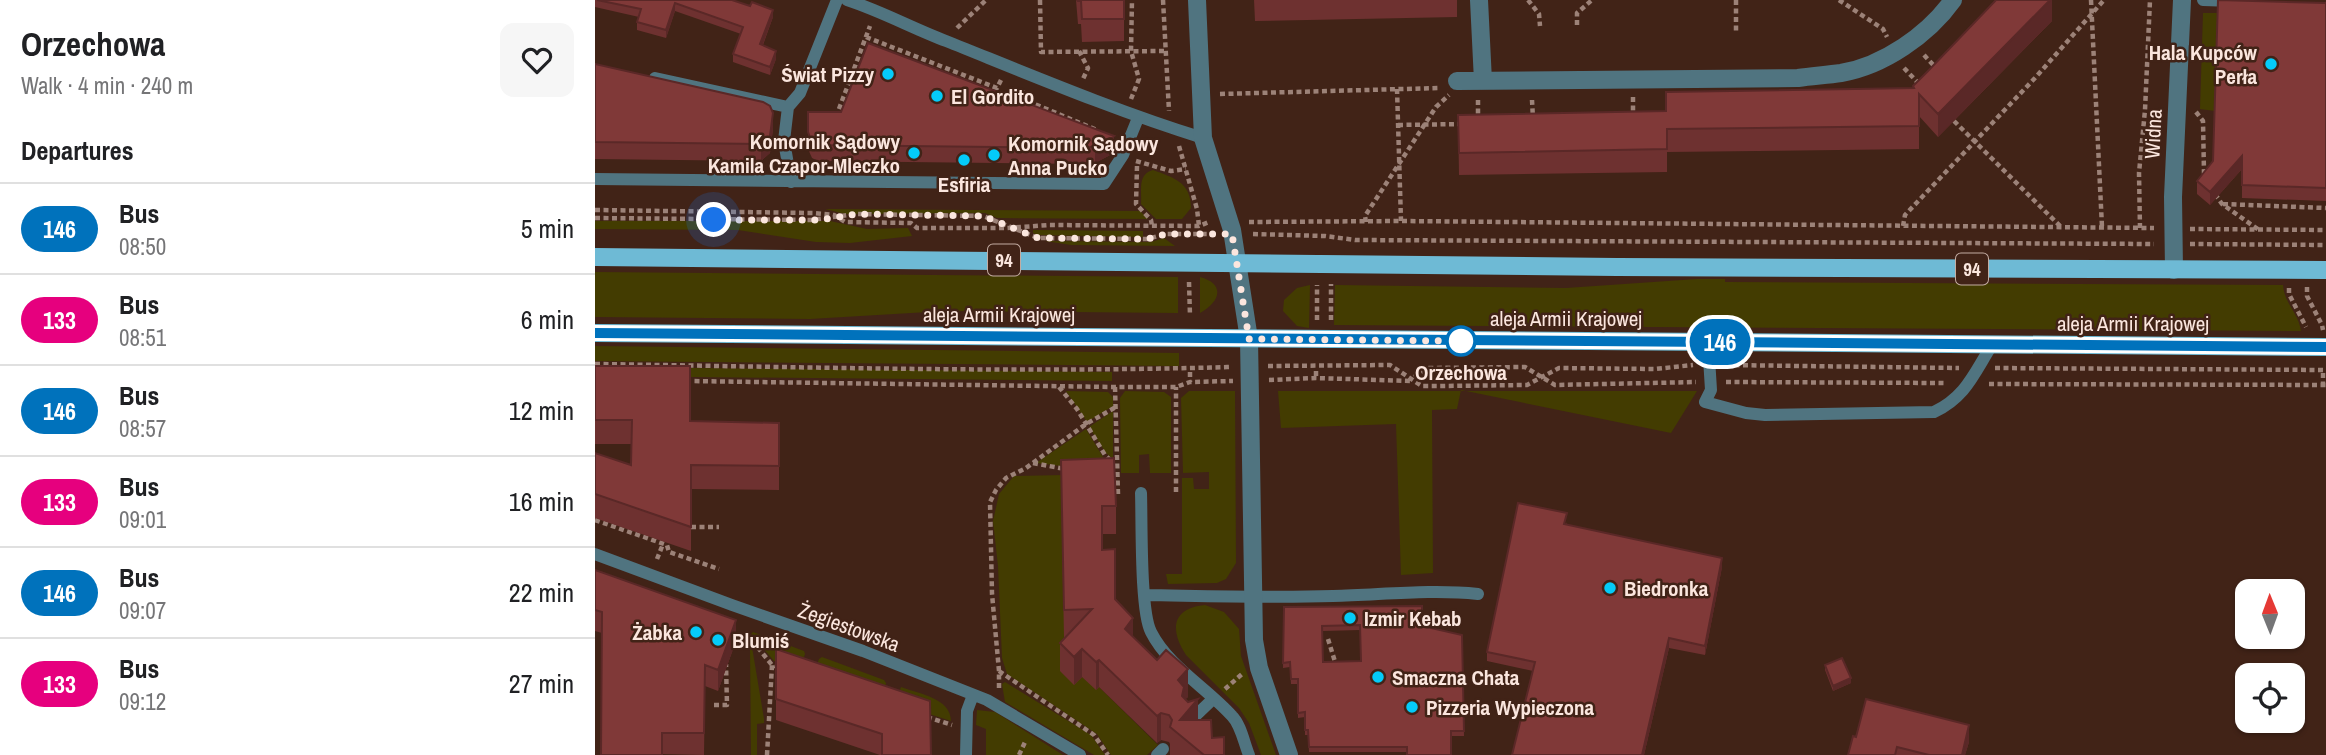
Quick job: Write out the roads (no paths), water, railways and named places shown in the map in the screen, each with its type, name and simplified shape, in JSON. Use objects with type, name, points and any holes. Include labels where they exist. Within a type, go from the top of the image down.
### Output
[{"type":"main road","name":"94","points":[[595,257],[2326,270]]},
{"type":"main road","name":"aleja Armii Krajowej","points":[[595,333],[1993,345],[2324,341]]},
{"type":"street","points":[[1197,0],[1203,138],[1226,207],[1238,228],[1237,262],[1249,339],[1254,640],[1259,668],[1289,755]]},
{"type":"street","points":[[1479,0],[1480,82]]},
{"type":"street","points":[[1457,81],[1798,78],[1844,73],[1893,55],[1928,28],[1952,0]]},
{"type":"street","name":"Widna","points":[[2174,270],[2173,197],[2182,0]]},
{"type":"lane","points":[[790,182],[785,141],[787,107],[800,93],[837,0]]},
{"type":"lane","points":[[847,0],[875,9],[943,40],[1126,113],[1203,138]]},
{"type":"lane","points":[[2203,0],[2244,1]]},
{"type":"lane","points":[[646,76],[787,107]]},
{"type":"lane","points":[[595,179],[1104,184],[1123,155],[1139,118]]},
{"type":"lane","points":[[1708,342],[1711,390],[1705,402],[1746,412],[1805,415],[1934,412],[1960,396],[1993,345]]},
{"type":"lane","points":[[1141,493],[1149,629],[1160,647],[1234,718],[1249,755]]},
{"type":"lane","name":"Żegiestowska","points":[[595,554],[732,606],[863,651],[995,704],[1080,755]]},
{"type":"lane","points":[[1145,595],[1253,597],[1441,591],[1478,594]]},
{"type":"lane","points":[[966,755],[967,711],[973,695]]},
{"type":"lane","points":[[1190,720],[1213,699]]},
{"type":"place","name":"Hala Kupców Perła","points":[[2271,64]]},
{"type":"place","name":"Świat Pizzy","points":[[888,74]]},
{"type":"place","name":"El Gordito","points":[[937,96]]},
{"type":"place","name":"Komornik Sądowy Kamila Czapor-Mleczko","points":[[914,153]]},
{"type":"place","name":"Komornik Sądowy Anna Pucko","points":[[994,155]]},
{"type":"place","name":"Esfiria","points":[[964,160]]},
{"type":"place","name":"Orzechowa","points":[[1461,341]]},
{"type":"place","name":"Biedronka","points":[[1610,588]]},
{"type":"place","name":"Izmir Kebab","points":[[1350,618]]},
{"type":"place","name":"Żabka","points":[[696,632]]},
{"type":"place","name":"Blumiś","points":[[718,640]]},
{"type":"place","name":"Smaczna Chata","points":[[1378,677]]},
{"type":"place","name":"Pizzeria Wypieczona","points":[[1412,707]]}]
